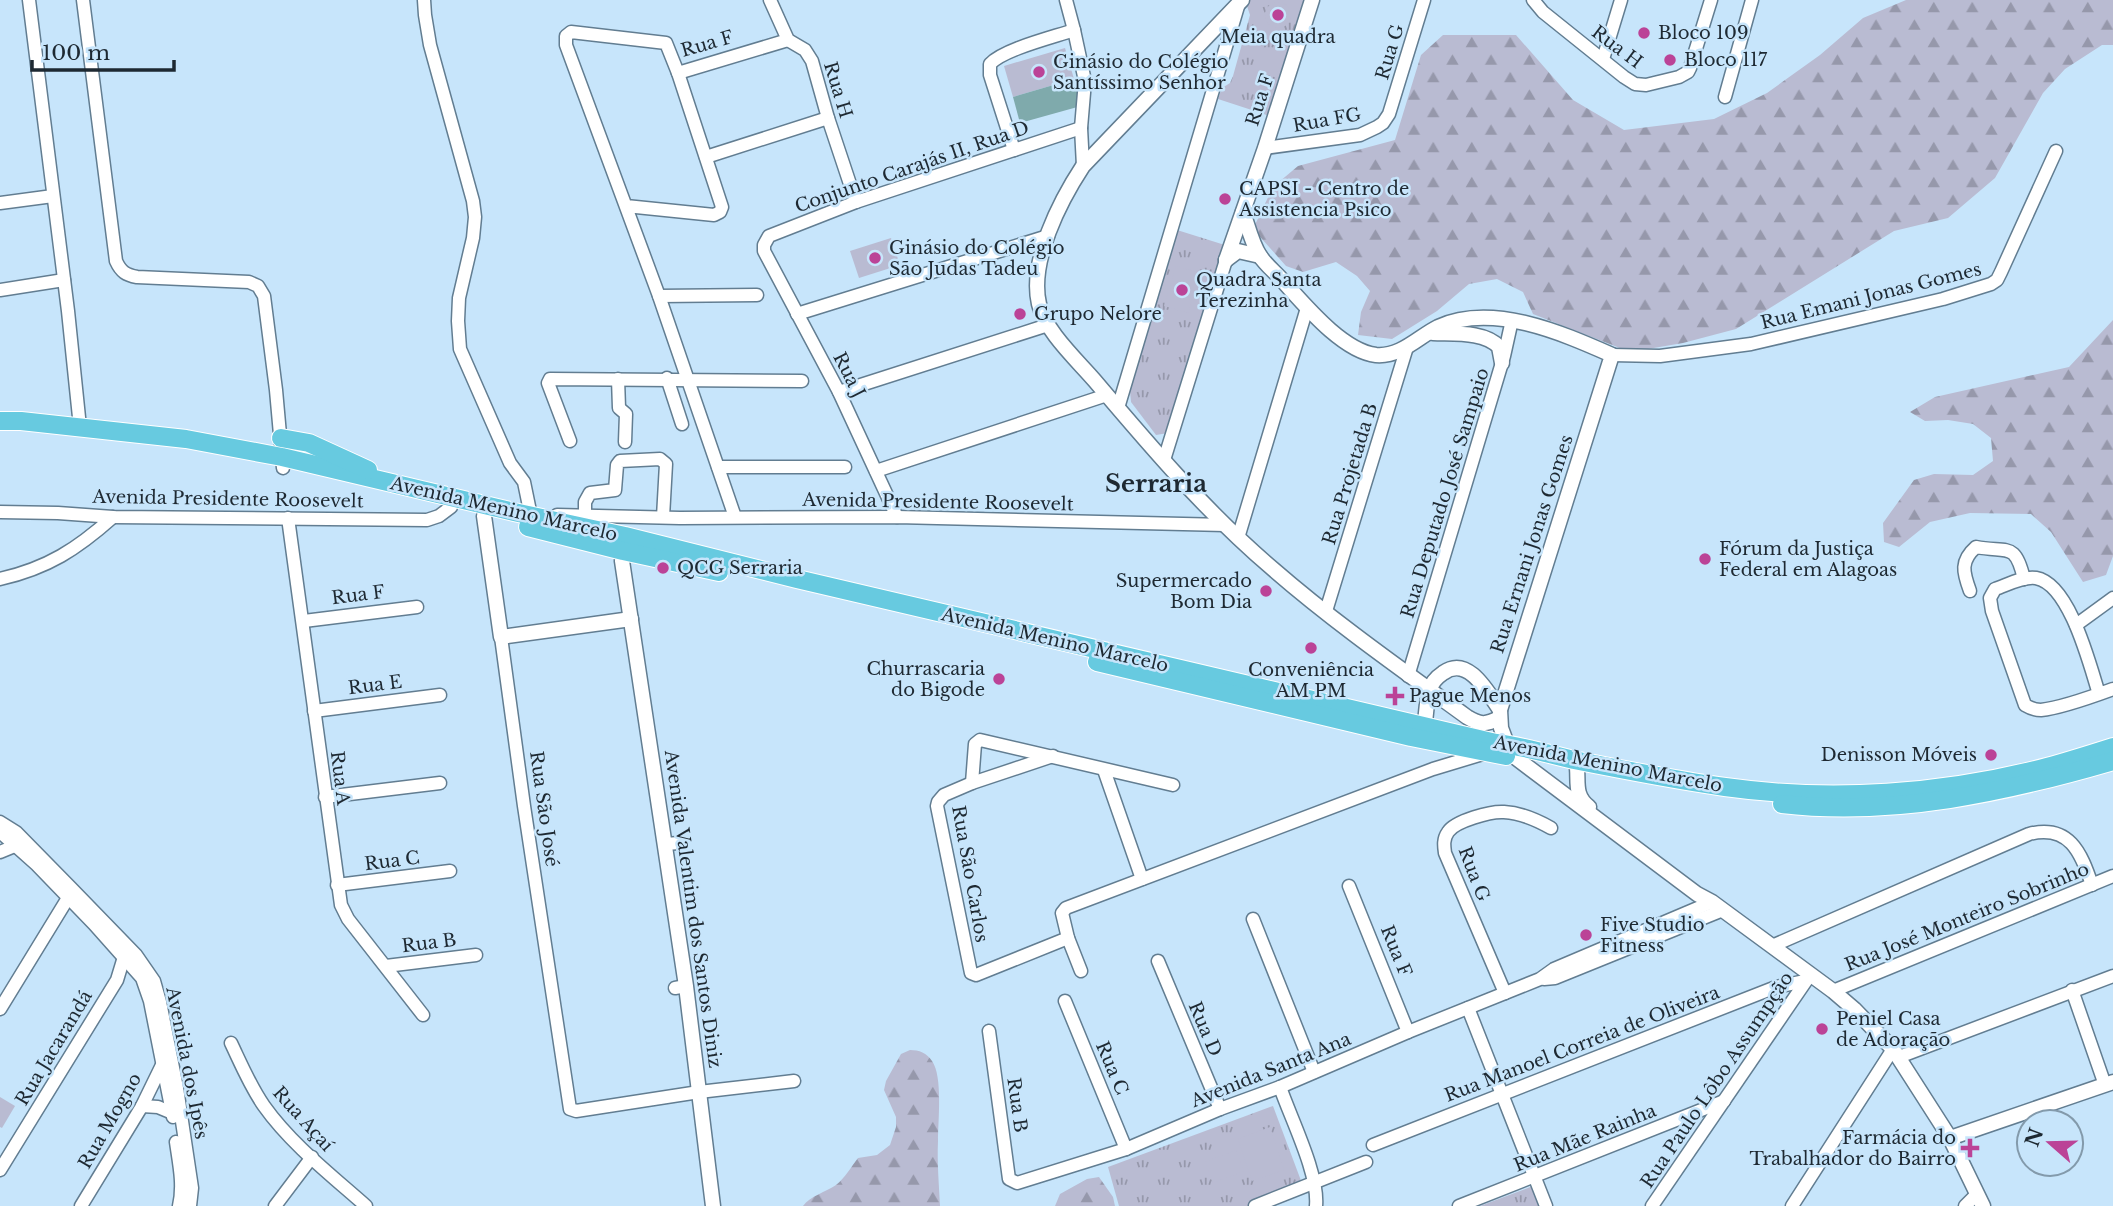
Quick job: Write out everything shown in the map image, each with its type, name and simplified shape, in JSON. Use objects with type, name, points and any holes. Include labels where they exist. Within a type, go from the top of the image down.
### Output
[{"type":"main road","name":"Avenida Menino Marcelo","points":[[0,421],[186,439],[484,516],[624,544]]},
{"type":"main road","name":"Avenida Menino Marcelo","points":[[0,432],[83,437],[282,463],[399,486],[537,517],[624,544],[769,583],[1694,794],[1793,805],[1853,807],[1900,804],[1972,796],[2038,782],[2113,761]]},
{"type":"main road","points":[[281,438],[309,443],[399,486]]},
{"type":"main road","name":"Avenida Menino Marcelo","points":[[1423,732],[1486,753],[1512,751]]},
{"type":"main road","name":"Avenida Menino Marcelo","points":[[1577,766],[1789,793],[1910,792],[1971,783],[2046,767],[2113,747]]},
{"type":"street","points":[[29,0],[80,427]]},
{"type":"street","points":[[83,0],[116,261],[124,274],[137,277],[249,282],[258,286],[264,296],[282,463]]},
{"type":"street","points":[[424,0],[430,45],[473,201],[475,217],[459,298],[460,349],[510,463],[524,482],[537,517]]},
{"type":"street","name":"Rua H","points":[[770,0],[788,40],[808,54],[856,202]]},
{"type":"street","points":[[1081,0],[1068,5],[1084,81],[1081,128],[1083,166]]},
{"type":"street","name":"Rua F","points":[[1226,260],[1265,149],[1312,0]]},
{"type":"street","name":"Rua G","points":[[1389,114],[1424,0]]},
{"type":"street","name":"Rua H","points":[[1533,0],[1543,12],[1624,77],[1639,85],[1679,77],[1690,68],[1711,0]]},
{"type":"street","points":[[1603,59],[1622,0]]},
{"type":"street","points":[[1725,97],[1752,0]]},
{"type":"street","points":[[1241,1],[1083,166],[1061,203],[1048,236],[1040,262],[1037,290],[1039,307],[1048,325],[1164,460],[1225,525],[1273,570],[1408,676],[1476,723],[1486,724],[1500,714]]},
{"type":"street","points":[[1118,408],[1241,1]]},
{"type":"street","points":[[1014,150],[990,75],[990,64],[1015,51],[1074,30]]},
{"type":"street","points":[[626,206],[713,215],[720,212],[722,207],[666,43],[576,31],[568,33],[566,36],[570,54],[659,296],[735,517]]},
{"type":"street","name":"Rua F","points":[[678,73],[788,40]]},
{"type":"street","name":"Rua FG","points":[[1265,149],[1360,135],[1383,123],[1389,114]]},
{"type":"street","points":[[706,157],[828,118]]},
{"type":"street","name":"Conjunto Carajás II, Rua D","points":[[764,251],[769,236],[856,202],[1081,128]]},
{"type":"street","name":"Rua Emani Jonas Gomes","points":[[1612,355],[1660,356],[1751,344],[1942,299],[1991,284],[2001,272],[2056,151]]},
{"type":"street","points":[[0,203],[53,195]]},
{"type":"street","points":[[1243,212],[1260,256],[1307,308],[1345,342],[1360,350],[1376,355],[1383,354],[1407,347],[1441,326],[1475,319],[1529,323],[1612,355]]},
{"type":"street","points":[[797,314],[1048,236]]},
{"type":"street","name":"Rua J","points":[[764,251],[839,392],[897,517]]},
{"type":"street","points":[[1164,460],[1226,260],[1238,251],[1260,256]]},
{"type":"street","points":[[0,290],[64,280]]},
{"type":"street","points":[[659,296],[757,295]]},
{"type":"street","points":[[1238,538],[1307,308]]},
{"type":"street","name":"Rua Deputado José Sampaio","points":[[1408,676],[1502,363],[1512,320]]},
{"type":"street","points":[[839,392],[1048,325]]},
{"type":"street","points":[[1428,332],[1490,340],[1499,347],[1502,363]]},
{"type":"street","name":"Rua Projetada B","points":[[1326,611],[1407,347]]},
{"type":"street","name":"Rua Ernani Jonas Gomes","points":[[1500,714],[1612,355]]},
{"type":"street","points":[[667,378],[682,424]]},
{"type":"street","points":[[570,441],[548,383],[550,379],[802,380]]},
{"type":"street","points":[[618,379],[619,408],[626,414],[625,442]]},
{"type":"street","points":[[876,471],[1107,395]]},
{"type":"street","points":[[584,516],[585,502],[590,494],[615,490],[617,465],[620,461],[660,459],[666,464],[663,517]]},
{"type":"street","points":[[718,467],[845,467]]},
{"type":"street","name":"Avenida Presidente Roosevelt","points":[[0,512],[114,517],[427,520],[439,516],[451,507]]},
{"type":"street","name":"Rua São José","points":[[484,516],[568,1107],[576,1111],[699,1092]]},
{"type":"street","points":[[0,579],[24,573],[54,560],[87,540],[114,517]]},
{"type":"street","name":"Avenida Presidente Roosevelt","points":[[537,517],[897,517],[1225,525]]},
{"type":"street","name":"Rua A","points":[[288,519],[341,905],[348,919],[423,1015]]},
{"type":"street","name":"Avenida Valentim dos Santos Diniz","points":[[624,544],[631,618],[672,844],[680,987],[699,1092],[713,1206]]},
{"type":"street","points":[[1970,591],[1965,578],[1965,566],[1967,555],[1976,547],[2011,551],[2018,557],[2030,579]]},
{"type":"street","points":[[2099,694],[2076,625],[2055,590],[2045,581],[2030,579],[1995,589],[1990,598],[1992,611],[2022,700],[2030,708],[2041,710],[2099,694],[2113,689]]},
{"type":"street","points":[[2076,625],[2113,598]]},
{"type":"street","name":"Rua F","points":[[304,621],[417,607]]},
{"type":"street","points":[[501,637],[631,618]]},
{"type":"street","points":[[1423,732],[1429,691],[1439,676],[1454,667],[1472,672],[1500,714],[1512,751],[1686,886],[1772,946],[1808,978],[1833,991],[1896,1053],[1950,1138],[1980,1200],[1965,1206]]},
{"type":"street","name":"Rua E","points":[[314,711],[440,695]]},
{"type":"street","points":[[972,783],[977,741],[1173,785]]},
{"type":"street","points":[[1081,971],[1068,938],[1063,910],[1433,769],[1486,753]]},
{"type":"street","name":"Rua São Carlos","points":[[1052,756],[944,795],[937,806],[971,973],[976,975],[1068,938]]},
{"type":"street","points":[[1577,766],[1577,787],[1581,801],[1707,894],[1718,906]]},
{"type":"street","points":[[1104,770],[1142,879]]},
{"type":"street","points":[[325,797],[440,783]]},
{"type":"street","name":"Rua G","points":[[1505,993],[1445,853],[1445,837],[1451,828],[1493,812],[1522,815],[1551,828]]},
{"type":"street","name":"Avenida dos Ipês","points":[[0,822],[16,832],[136,956],[154,981],[160,1002],[176,1114],[192,1188],[190,1206]]},
{"type":"street","points":[[1772,946],[2029,834],[2045,830],[2062,836],[2075,846],[2092,885]]},
{"type":"street","name":"Avenida dos Ipês","points":[[0,832],[17,845],[94,924],[142,978],[167,1058]]},
{"type":"street","points":[[0,852],[17,845]]},
{"type":"street","name":"Rua C","points":[[337,885],[450,871]]},
{"type":"street","name":"Rua José Monteiro Sobrinho","points":[[1833,991],[2113,876]]},
{"type":"street","name":"Rua F","points":[[1349,886],[1408,1032]]},
{"type":"street","points":[[0,1009],[68,898]]},
{"type":"street","name":"Avenida Santa Ana","points":[[1013,1182],[1126,1149],[1540,979],[1554,969],[1718,906]]},
{"type":"street","points":[[1253,919],[1314,1072]]},
{"type":"street","name":"Rua B","points":[[386,966],[476,955]]},
{"type":"street","name":"Rua Jacarandá","points":[[0,1170],[117,980],[124,957]]},
{"type":"street","name":"Rua D","points":[[1158,961],[1220,1109]]},
{"type":"street","points":[[1792,1206],[1896,1053],[2113,976]]},
{"type":"street","points":[[117,980],[142,978]]},
{"type":"street","name":"Rua Manoel Correia de Oliveira","points":[[1373,1145],[1776,986],[1808,978]]},
{"type":"street","name":"Rua Paulo Lôbo Assumpção","points":[[1652,1206],[1699,1145],[1724,1101],[1808,978]]},
{"type":"street","points":[[1950,1138],[2109,1084],[2073,990]]},
{"type":"street","name":"Rua C","points":[[1065,1001],[1126,1149]]},
{"type":"street","points":[[1468,1008],[1546,1206]]},
{"type":"street","name":"Rua B","points":[[989,1031],[1009,1179],[1013,1182]]},
{"type":"street","name":"Rua Açaí","points":[[231,1043],[253,1089],[266,1108],[312,1157],[366,1206]]},
{"type":"street","name":"Rua Mogno","points":[[81,1206],[142,1106],[167,1058]]},
{"type":"street","points":[[699,1092],[794,1081]]},
{"type":"street","points":[[1280,1087],[1315,1183],[1316,1206]]},
{"type":"street","name":"Rua Mãe Rainha","points":[[1459,1206],[1724,1101]]},
{"type":"street","points":[[142,1106],[158,1107],[176,1114]]},
{"type":"street","name":"Avenida dos Ipês","points":[[176,1114],[181,1174],[178,1206]]},
{"type":"street","points":[[275,1206],[312,1157]]},
{"type":"street","points":[[1255,1206],[1366,1162]]},
{"type":"green space","points":[[1249,0],[1306,0],[1270,116],[1218,99],[1222,88],[1230,83],[1233,76],[1250,15],[1247,6]]},
{"type":"green space","points":[[1906,0],[2113,0],[2113,45],[2102,45],[2065,69],[2043,93],[1995,178],[1948,218],[1894,231],[1736,329],[1683,343],[1630,352],[1533,314],[1523,292],[1497,279],[1469,284],[1437,311],[1392,339],[1358,335],[1361,312],[1370,291],[1357,276],[1336,262],[1303,272],[1286,266],[1253,229],[1273,187],[1298,166],[1395,140],[1421,55],[1443,35],[1516,35],[1573,100],[1624,130],[1714,119],[1767,93],[1820,55],[1863,18]]},
{"type":"green space","name":"Meia quadra","points":[[1278,2],[1287,6],[1291,15],[1287,24],[1278,28],[1269,24],[1265,15],[1269,6]]},
{"type":"green space","name":"Ginásio do Colégio Santíssimo Senhor","points":[[1065,48],[1074,79],[1013,97],[1004,66]]},
{"type":"green space","points":[[1177,230],[1228,246],[1168,433],[1156,435],[1131,402],[1130,391]]},
{"type":"green space","name":"Ginásio do Colégio São Judas Tadeu","points":[[891,238],[900,265],[859,278],[850,251]]},
{"type":"green space","name":"Quadra Santa Terezinha","points":[[1176,266],[1201,273],[1188,313],[1164,306]]},
{"type":"green space","points":[[2113,320],[2113,556],[2106,575],[2083,582],[2051,532],[2031,514],[1970,513],[1930,522],[1899,547],[1884,542],[1883,523],[1914,480],[1934,474],[1973,475],[1993,461],[1991,438],[1973,424],[1948,420],[1925,421],[1910,412],[1935,397],[2069,367]]},
{"type":"green space","points":[[910,1050],[920,1051],[928,1056],[938,1077],[940,1206],[803,1206],[839,1182],[858,1158],[877,1155],[890,1145],[896,1117],[884,1090],[901,1054]]},
{"type":"green space","points":[[0,1097],[15,1106],[2,1128],[0,1127]]},
{"type":"green space","points":[[1273,1106],[1303,1186],[1254,1206],[1119,1206],[1108,1167]]},
{"type":"green space","points":[[1270,1127],[1284,1170],[1252,1181],[1238,1139]]},
{"type":"green space","points":[[1236,1150],[1244,1171],[1213,1183],[1205,1162]]},
{"type":"green space","points":[[1099,1177],[1113,1197],[1115,1206],[1055,1206],[1060,1194],[1087,1179]]},
{"type":"green space","points":[[1533,1186],[1540,1206],[1480,1206]]},
{"type":"shaded area","points":[[1074,79],[1081,106],[1020,123],[1013,97]]},
{"type":"place","name":"Meia quadra","points":[[1278,15]]},
{"type":"place","name":"Bloco 109","points":[[1644,33]]},
{"type":"place","name":"Bloco 117","points":[[1670,60]]},
{"type":"place","name":"Ginásio do Colégio Santíssimo Senhor","points":[[1039,72]]},
{"type":"place","name":"CAPSI - Centro de Assistencia Psico","points":[[1225,199]]},
{"type":"place","name":"Ginásio do Colégio São Judas Tadeu","points":[[875,258]]},
{"type":"place","name":"Quadra Santa Terezinha","points":[[1182,290]]},
{"type":"place","name":"Grupo Nelore","points":[[1020,314]]},
{"type":"place","name":"Fórum da Justiça Federal em Alagoas","points":[[1705,559]]},
{"type":"place","name":"QCG Serraria","points":[[663,568]]},
{"type":"place","name":"Supermercado Bom Dia","points":[[1266,591]]},
{"type":"place","name":"Conveniência AM PM","points":[[1311,648]]},
{"type":"place","name":"Churrascaria do Bigode","points":[[999,679]]},
{"type":"place","name":"Pague Menos","points":[[1395,696]]},
{"type":"place","name":"Denisson Móveis","points":[[1991,755]]},
{"type":"place","name":"Five Studio Fitness","points":[[1586,935]]},
{"type":"place","name":"Peniel Casa de Adoração","points":[[1822,1029]]},
{"type":"place","name":"Farmácia do Trabalhador do Bairro","points":[[1970,1148]]},
{"type":"district","name":"Serraria","points":[[1156,483]]}]
